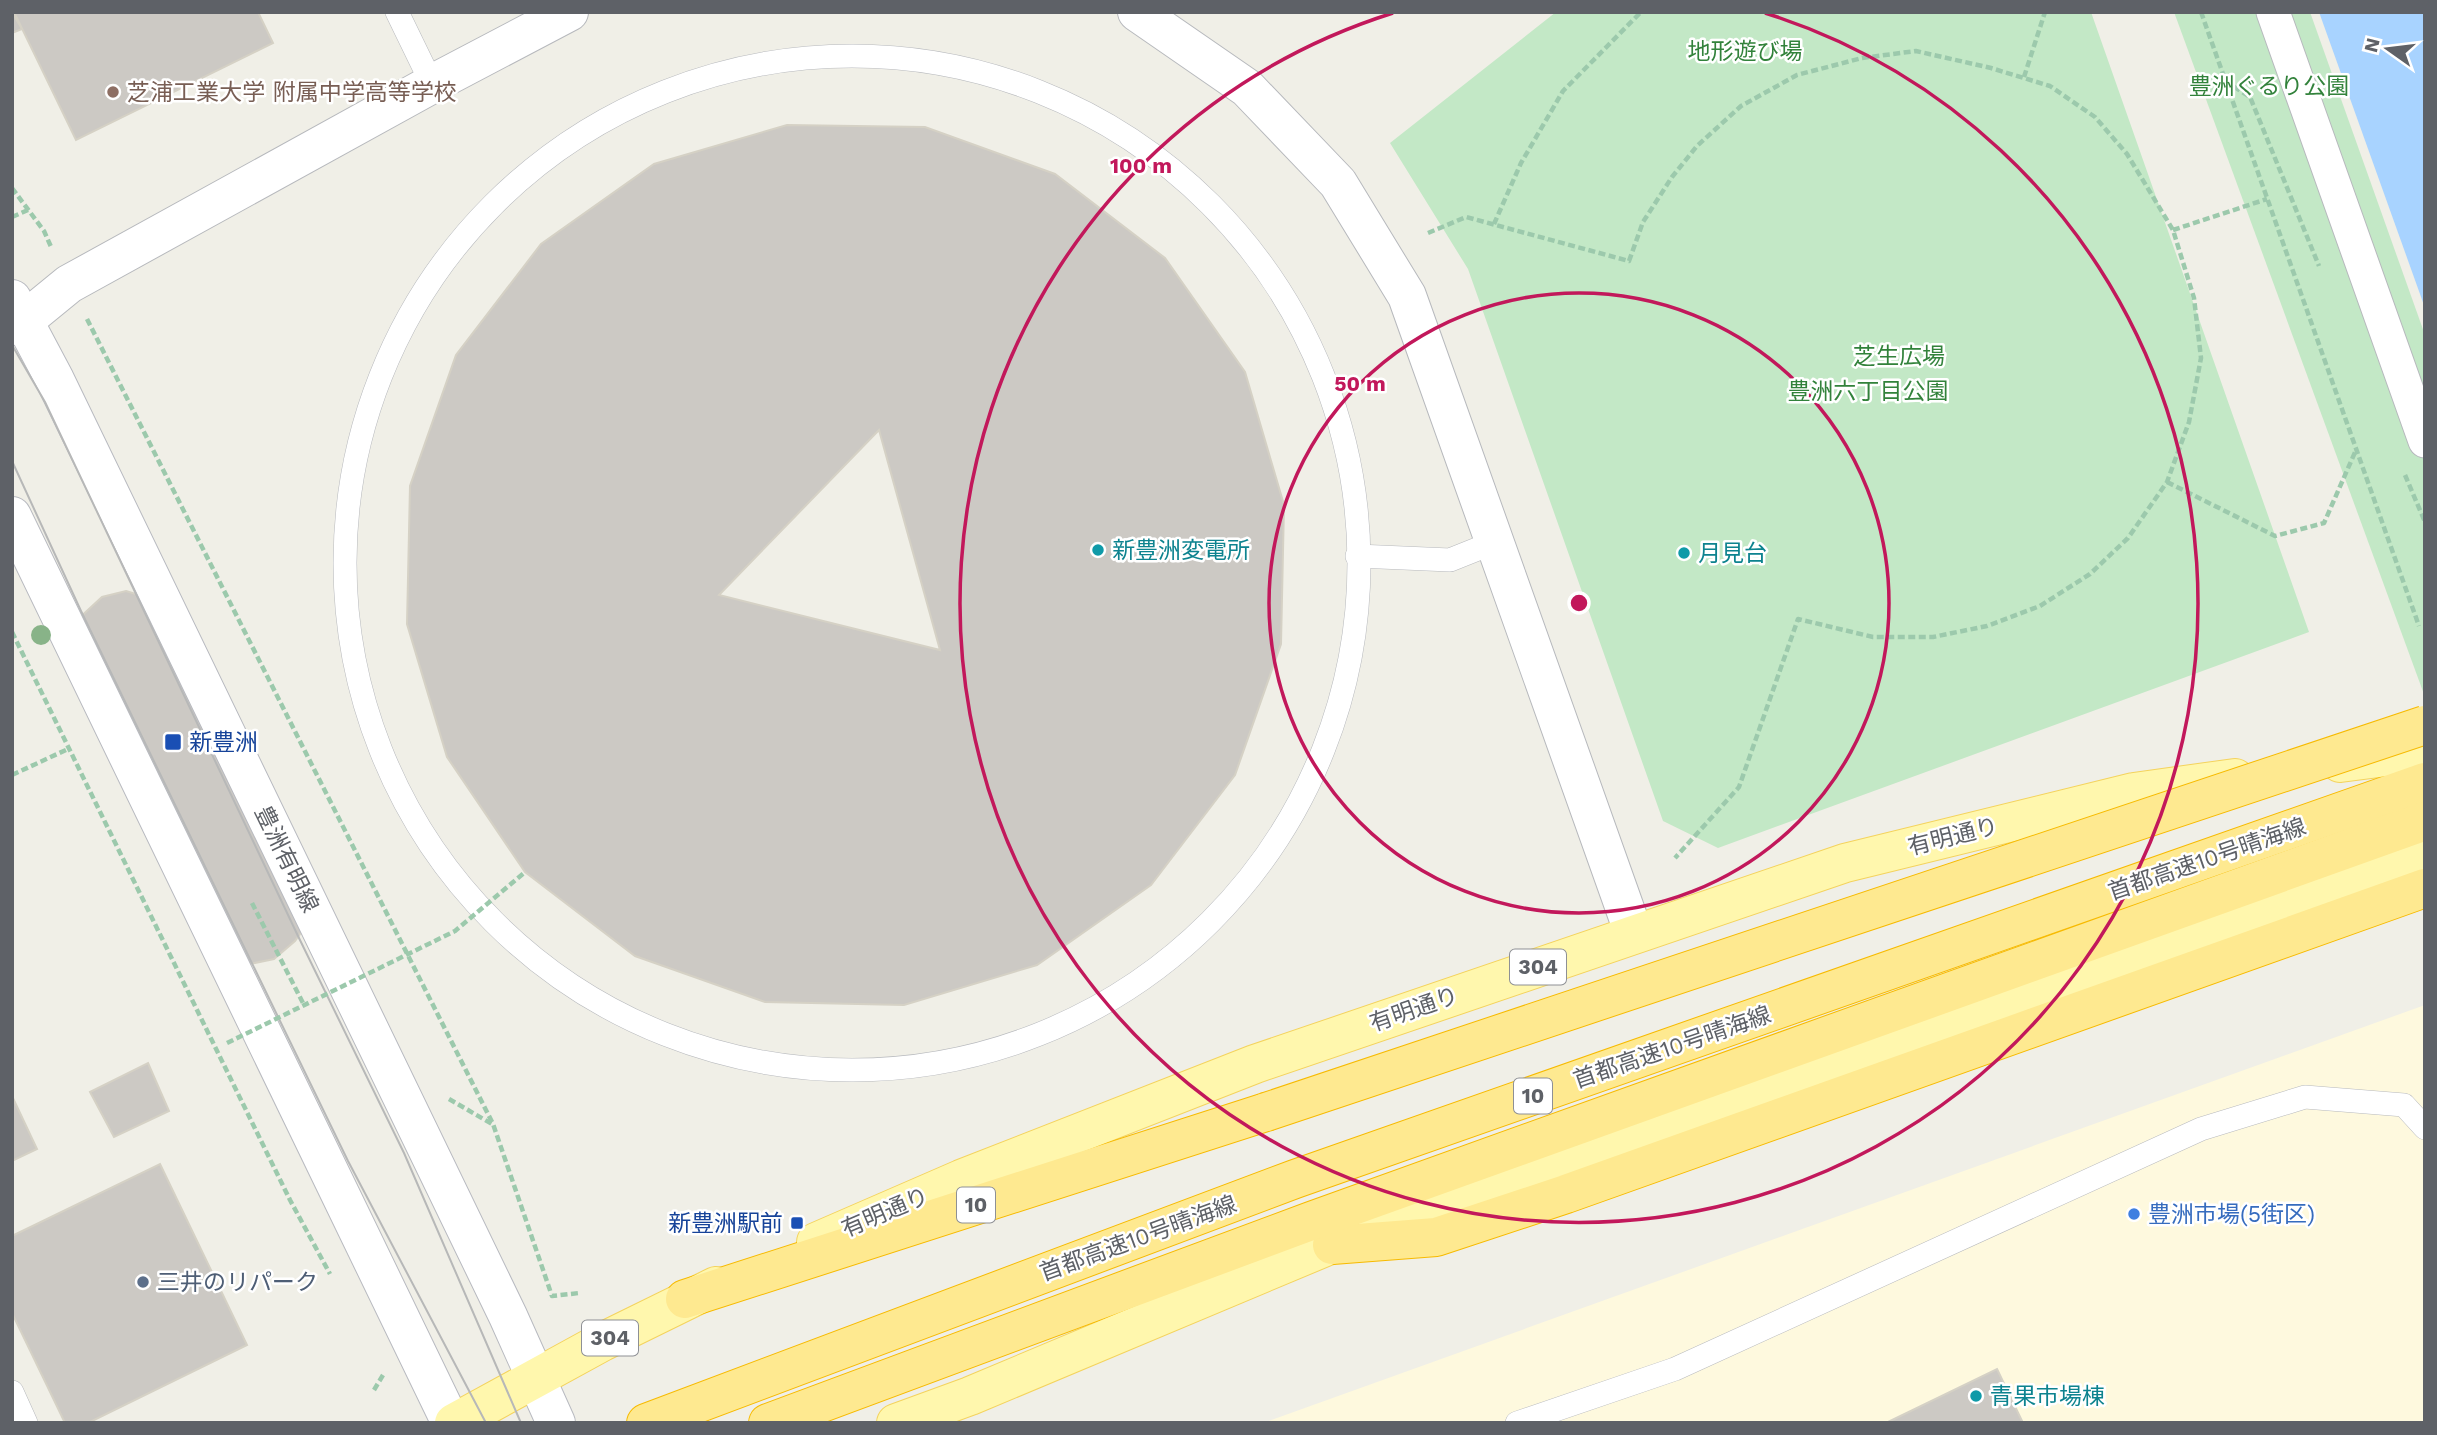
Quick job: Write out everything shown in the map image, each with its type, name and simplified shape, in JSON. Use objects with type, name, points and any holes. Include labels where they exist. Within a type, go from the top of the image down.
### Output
[{"type":"highway","name":"10","points":[[685,1299],[1266,1112],[2425,725]]},
{"type":"highway","name":"首都高速10号晴海線","points":[[646,1423],[1296,1180],[2425,782]]},
{"type":"highway","name":"首都高速10号晴海線","points":[[768,1423],[1311,1221],[2425,821]]},
{"type":"highway","points":[[1332,1245],[1436,1237],[1566,1194],[2425,888]]},
{"type":"main road","points":[[17,315],[432,84],[569,12]]},
{"type":"main road","points":[[1137,12],[1247,88],[1339,183],[1407,296],[1634,934]]},
{"type":"main road","name":"豊洲有明線","points":[[17,315],[509,1316],[556,1423]]},
{"type":"main road","points":[[12,516],[453,1423]]},
{"type":"main road","name":"有明通り","points":[[453,1423],[685,1299],[961,1179],[1255,1063],[1634,934],[1845,863],[2134,792],[2425,752]]},
{"type":"main road","points":[[896,1423],[970,1396],[1423,1206],[2425,851]]},
{"type":"street","points":[[2273,12],[2425,441]]},
{"type":"lane","points":[[397,12],[432,84]]},
{"type":"lane","points":[[850,55],[905,58],[966,68],[1048,94],[1124,134],[1170,167],[1204,197],[1259,260],[1296,317],[1314,353],[1329,390],[1348,461],[1355,502],[1357,556],[1357,598],[1347,670],[1320,755],[1283,828],[1252,873],[1222,909],[1162,964],[1111,999],[1073,1019],[1017,1042],[956,1060],[925,1066],[864,1071],[832,1071],[767,1064],[675,1039],[605,1007],[562,980],[497,926],[447,869],[424,836],[393,778],[375,734],[359,678],[347,604],[349,513],[355,469],[376,391],[400,335],[418,302],[460,242],[482,217],[528,174],[565,145],[625,109],[659,93],[697,79],[758,64],[850,55]]},
{"type":"lane","points":[[1357,556],[1450,560],[1495,542]]},
{"type":"lane","points":[[1517,1423],[1675,1369],[2201,1129],[2305,1097],[2404,1105],[2425,1128]]},
{"type":"lane","points":[[12,1392],[26,1423]]},
{"type":"path","points":[[1494,224],[1521,163],[1563,91],[1641,12]]},
{"type":"path","points":[[2024,77],[2045,12]]},
{"type":"path","points":[[2200,12],[2419,626]]},
{"type":"path","points":[[1428,233],[1466,217],[1629,261],[1643,222],[1672,177],[1697,146],[1741,106],[1797,75],[1862,58],[1916,51],[2024,77],[2050,86],[2095,117],[2127,154],[2173,230],[2194,298],[2201,358],[2189,422],[2167,482],[2128,538],[2090,574],[2040,606],[1987,626],[1933,636],[1873,637],[1798,618],[1739,787],[1675,858]]},
{"type":"path","points":[[12,188],[44,231],[52,250]]},
{"type":"path","points":[[2173,230],[2267,199]]},
{"type":"path","points":[[12,217],[28,209]]},
{"type":"path","points":[[86,318],[493,1124],[552,1296],[579,1293]]},
{"type":"path","points":[[2167,482],[2275,536],[2324,523],[2356,449]]},
{"type":"path","points":[[12,632],[284,1187],[334,1281]]},
{"type":"path","points":[[12,775],[68,749]]},
{"type":"path","points":[[228,1043],[455,931],[525,872]]},
{"type":"path","points":[[252,903],[304,1005]]},
{"type":"path","points":[[447,1098],[493,1124]]},
{"type":"path","points":[[374,1390],[384,1374]]},
{"type":"shaded area","name":"豊洲市場(5街区)","points":[[2425,1005],[2425,1423],[1263,1423]]},
{"type":"green space","name":"豊洲六丁目公園","points":[[1556,12],[2091,12],[2309,632],[1718,848],[1663,821],[1468,269],[1390,143]]},
{"type":"green space","name":"豊洲ぐるり公園","points":[[2174,12],[2310,12],[2425,335],[2425,697]]},
{"type":"water","points":[[2319,12],[2425,12],[2425,308]]},
{"type":"building","points":[[12,12],[22,29],[12,33]]},
{"type":"building","name":"芝浦工業大学 附属中学高等学校","points":[[14,12],[258,12],[273,43],[76,140]]},
{"type":"building","name":"新豊洲変電所","points":[[787,125],[925,127],[1055,174],[1165,258],[1245,372],[1284,505],[1281,644],[1235,775],[1151,885],[1037,965],[904,1005],[765,1002],[635,956],[525,872],[447,757],[407,624],[410,486],[456,355],[541,244],[654,164]],"holes":[[[879,430],[940,650],[719,595]]]},
{"type":"building","points":[[126,591],[165,603],[311,919],[295,941],[274,959],[245,965],[76,621],[102,597]]},
{"type":"building","points":[[148,1063],[169,1111],[114,1137],[90,1092]]},
{"type":"building","points":[[12,1096],[37,1149],[12,1161]]},
{"type":"building","name":"三井のリパーク","points":[[160,1164],[247,1345],[88,1423],[65,1423],[12,1313],[12,1236]]},
{"type":"building","name":"青果市場棟","points":[[1997,1369],[2023,1423],[1886,1423]]},
{"type":"tram line","points":[[12,345],[45,402],[404,1153],[521,1423]]},
{"type":"tram line","points":[[12,461],[81,611],[348,1161],[486,1423]]},
{"type":"place","name":"芝浦工業大学 附属中学高等学校","points":[[113,92]]},
{"type":"place","name":"新豊洲変電所","points":[[1098,550]]},
{"type":"place","name":"月見台","points":[[1684,553]]},
{"type":"place","name":"新豊洲","points":[[173,742]]},
{"type":"place","name":"豊洲市場(5街区)","points":[[2134,1214]]},
{"type":"place","name":"新豊洲駅前","points":[[797,1223]]},
{"type":"place","name":"三井のリパーク","points":[[143,1282]]},
{"type":"place","name":"青果市場棟","points":[[1976,1396]]},
{"type":"park label","name":"地形遊び場","points":[[1745,51]]},
{"type":"park label","name":"芝生広場","points":[[1899,356]]}]
